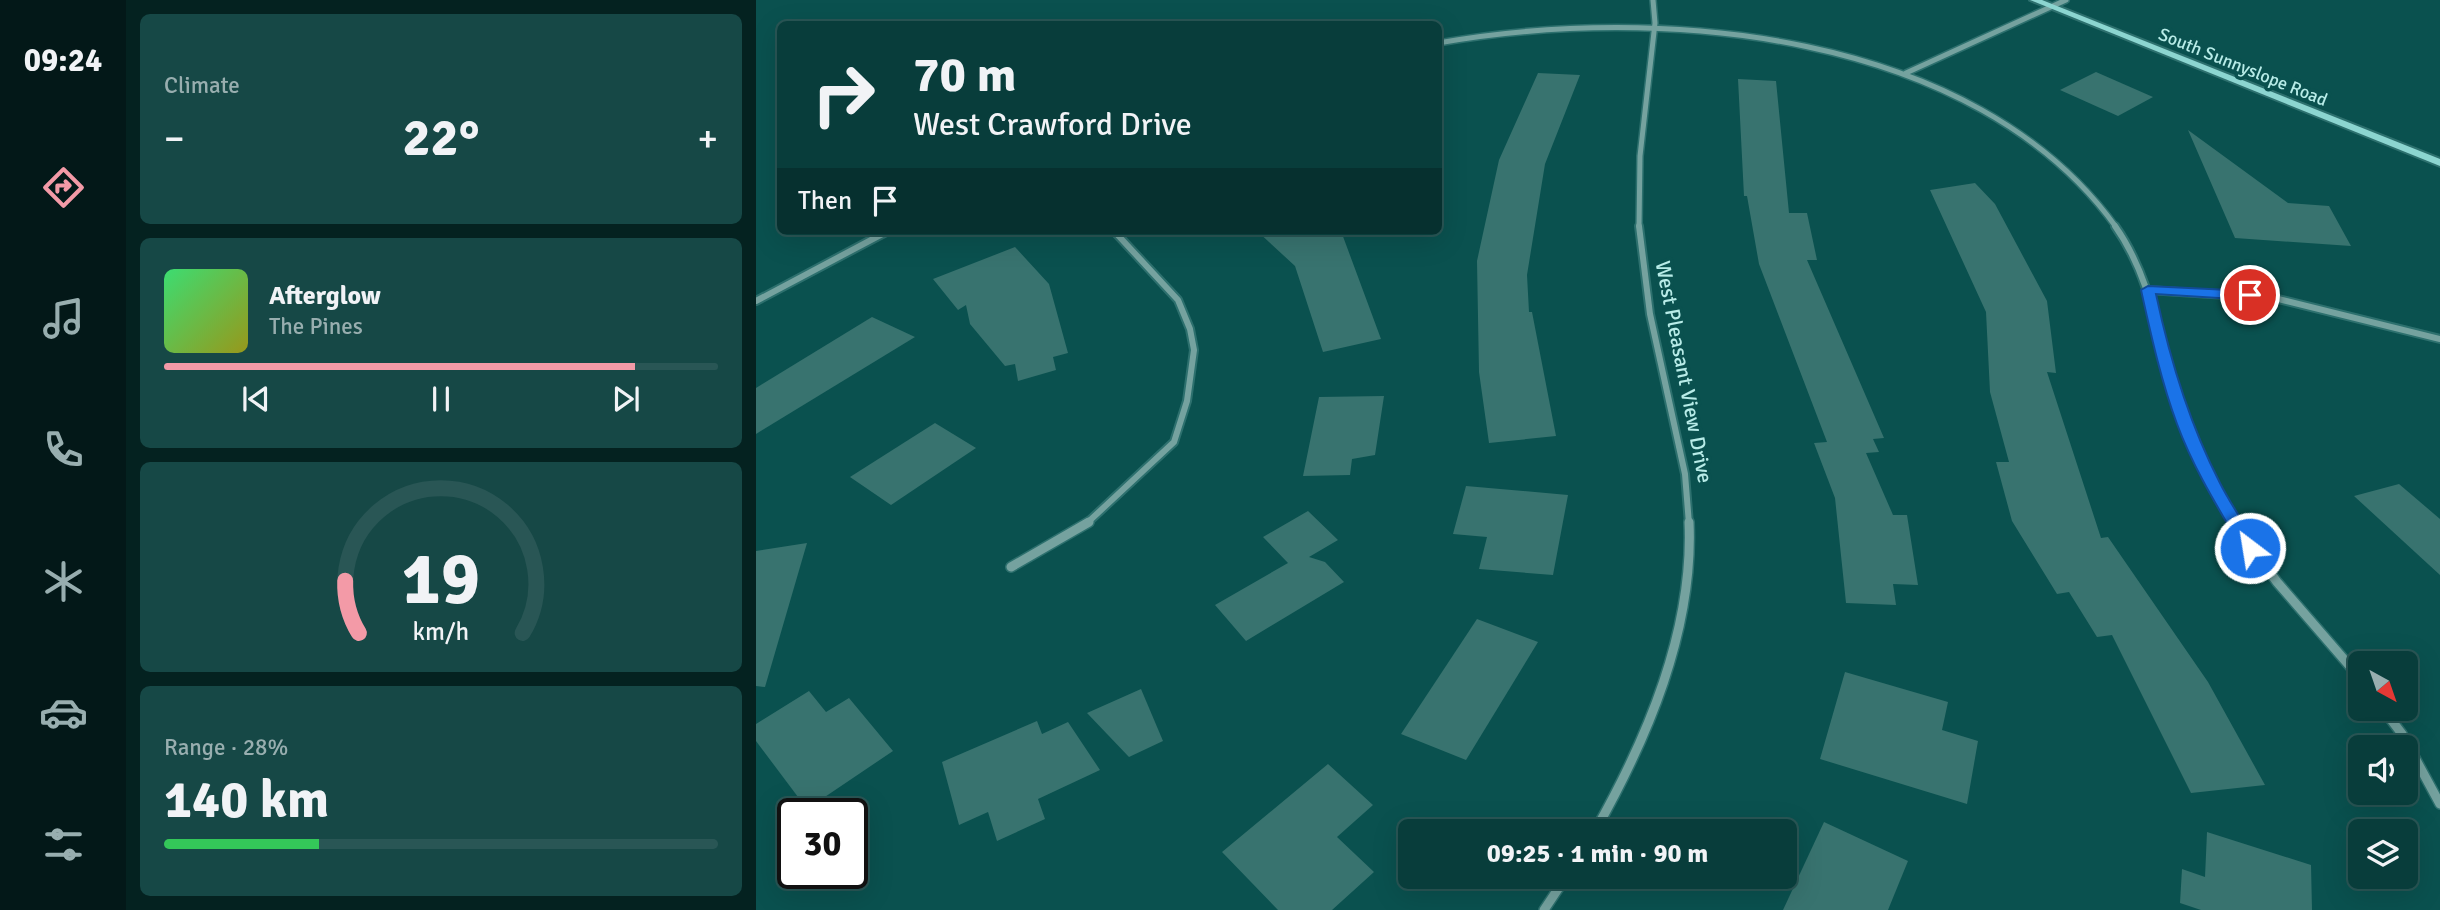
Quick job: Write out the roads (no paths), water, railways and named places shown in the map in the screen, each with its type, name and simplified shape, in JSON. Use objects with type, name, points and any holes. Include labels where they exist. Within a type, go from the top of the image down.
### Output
[{"type":"street","name":"West Pleasant View Drive","points":[[1601,819],[1646,729],[1677,628],[1687,565],[1688,494],[1654,339],[1642,269],[1638,210],[1654,29],[1653,0]]},
{"type":"street","name":"South Sunnyslope Road","points":[[2035,0],[2440,163]]},
{"type":"street","points":[[1906,73],[2066,0]]},
{"type":"street","points":[[1442,43],[1565,29],[1654,29],[1783,40],[1821,48],[1906,73],[1945,90],[2001,123],[2050,157],[2077,180],[2109,218],[2130,251],[2148,290],[2159,341],[2185,425],[2213,485],[2250,548],[2348,664]]},
{"type":"street","points":[[756,301],[880,235]]},
{"type":"street","points":[[1011,567],[1094,519],[1174,442],[1187,401],[1194,350],[1190,329],[1178,300],[1118,235]]},
{"type":"street","points":[[2148,290],[2274,298],[2345,313],[2440,340]]},
{"type":"street","points":[[2392,721],[2440,804]]},
{"type":"street","points":[[1544,910],[1558,889]]}]
